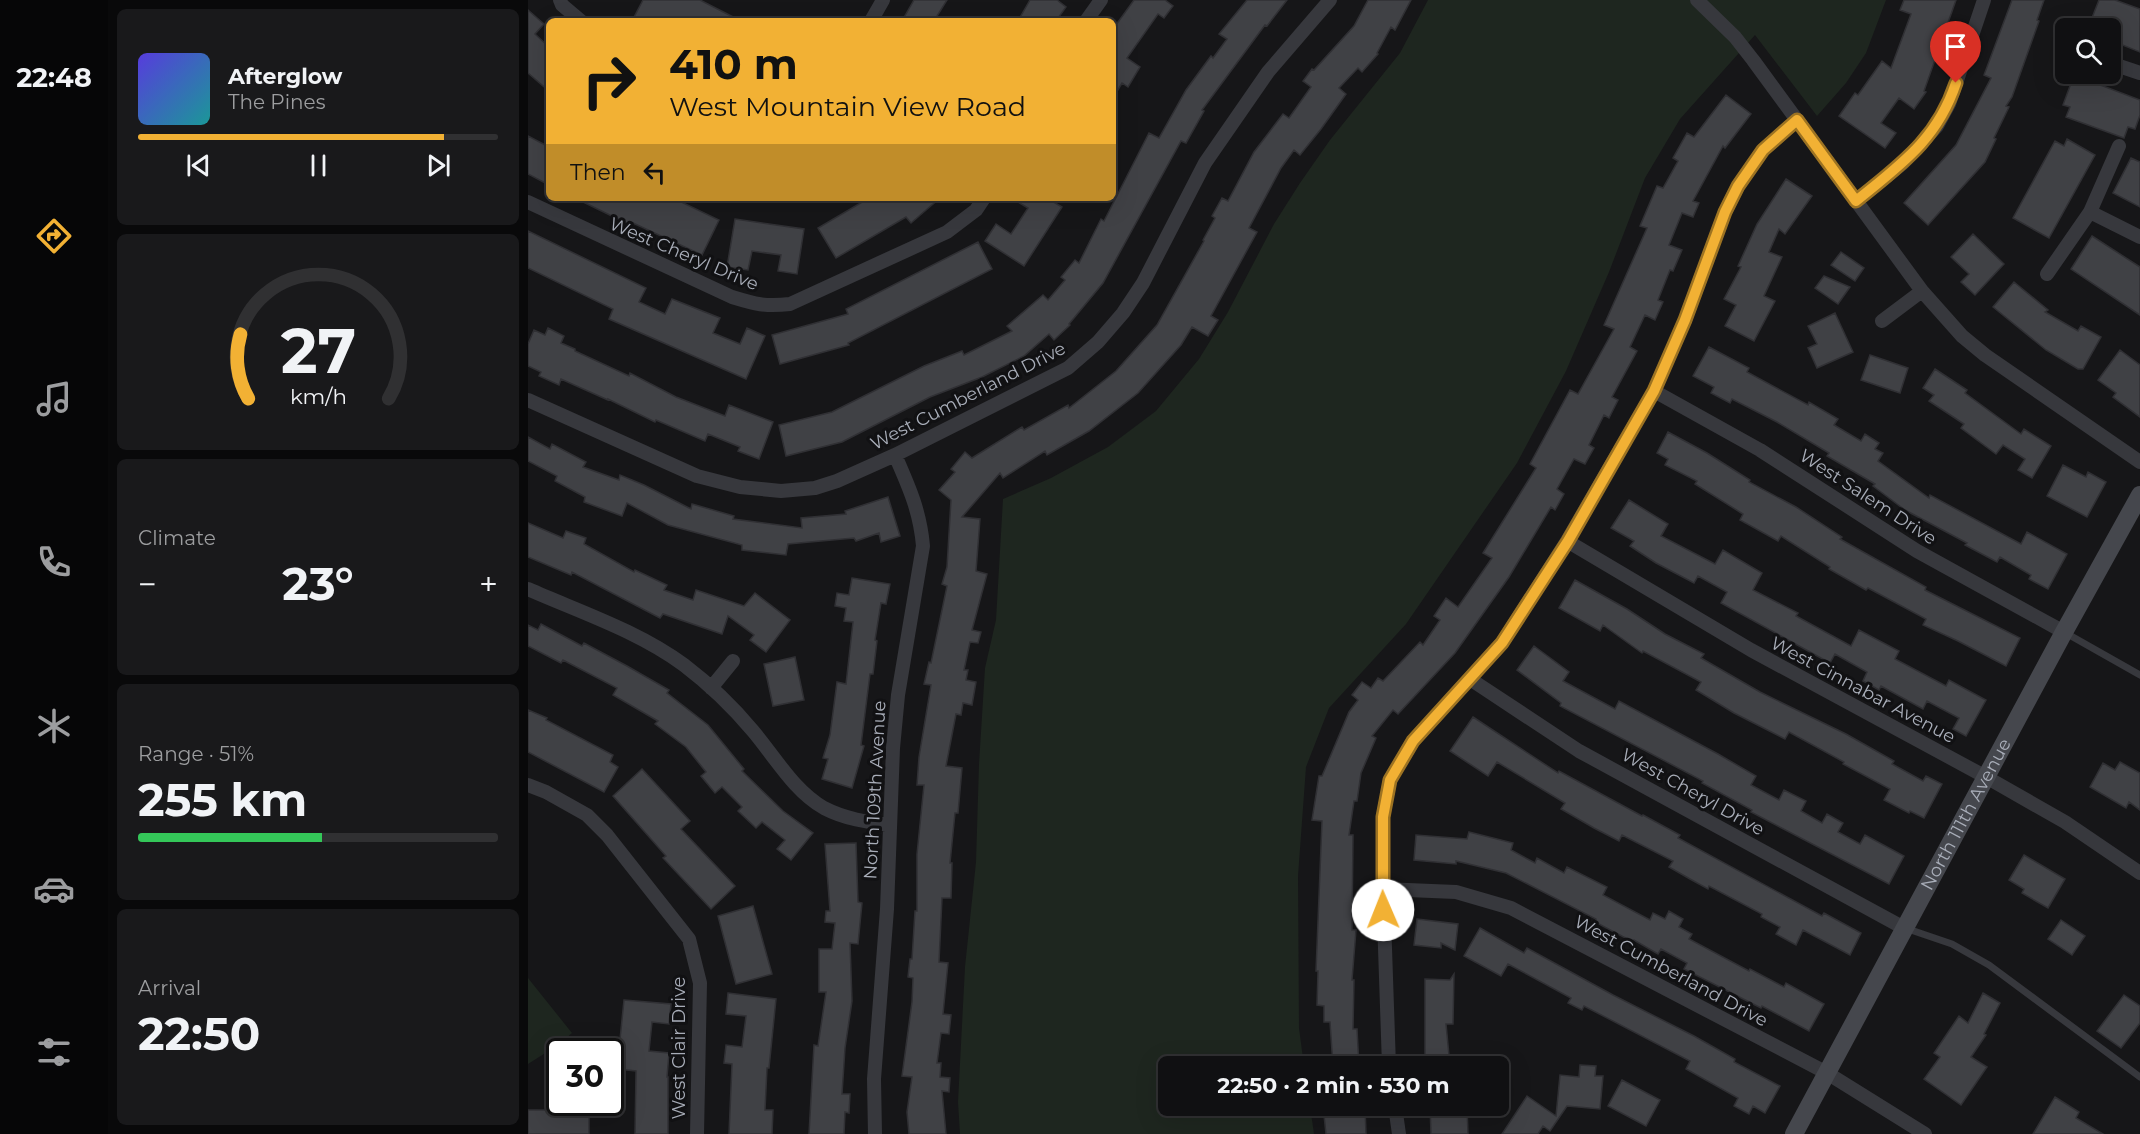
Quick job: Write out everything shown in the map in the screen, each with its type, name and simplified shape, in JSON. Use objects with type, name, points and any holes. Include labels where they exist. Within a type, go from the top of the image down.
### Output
[{"type":"street","points":[[560,0],[562,5],[577,18]]},
{"type":"street","points":[[873,18],[884,0]]},
{"type":"street","points":[[1088,18],[1101,0]]},
{"type":"street","name":"West Cumberland Drive","points":[[528,400],[697,476],[740,487],[781,491],[815,488],[837,482],[895,455],[1068,368],[1098,342],[1123,313],[1143,283],[1205,163],[1268,72],[1329,0]]},
{"type":"street","points":[[1697,0],[1735,37],[1922,291],[1956,329],[1985,355],[2140,462]]},
{"type":"street","points":[[1856,201],[1903,163],[1937,126],[1949,104],[1984,0]]},
{"type":"street","points":[[2121,67],[2140,73]]},
{"type":"street","points":[[1389,1056],[1383,817],[1390,780],[1413,741],[1502,643],[1568,541],[1654,391],[1685,320],[1725,212],[1738,186],[1763,150],[1797,120]]},
{"type":"street","points":[[2047,274],[2090,212],[2119,146]]},
{"type":"street","name":"West Cheryl Drive","points":[[528,202],[732,297],[770,307],[790,304],[947,232],[976,210],[982,201]]},
{"type":"street","points":[[2090,212],[2140,237]]},
{"type":"street","points":[[1881,321],[1922,291]]},
{"type":"street","name":"West Salem Drive","points":[[1654,391],[1760,450],[1917,551],[2064,632]]},
{"type":"street","name":"North 109th Avenue","points":[[875,1134],[874,1079],[887,909],[893,748],[898,695],[923,546],[921,522],[915,501],[895,455]]},
{"type":"street","name":"North 111th Avenue","points":[[1794,1134],[2140,495]]},
{"type":"street","name":"West Cinnabar Avenue","points":[[1568,541],[1751,650],[2066,822],[2140,873]]},
{"type":"street","points":[[528,589],[626,632],[683,665],[736,712],[786,774],[823,807],[848,818],[890,825]]},
{"type":"street","points":[[711,688],[733,661]]},
{"type":"street","name":"West Cheryl Drive","points":[[1470,679],[1579,751],[1904,928]]},
{"type":"street","name":"West Clair Drive","points":[[528,785],[546,792],[587,815],[607,835],[689,939],[695,957],[701,993],[697,1134]]},
{"type":"street","name":"West Cumberland Drive","points":[[1383,889],[1456,892],[1511,908],[1827,1073],[1925,1134]]},
{"type":"street","points":[[1396,1116],[1399,1134]]},
{"type":"lane","points":[[2064,632],[2140,675]]},
{"type":"lane","points":[[1904,928],[1952,944],[1989,965],[2140,1077]]},
{"type":"shaded area","points":[[1428,0],[1886,0],[1866,53],[1846,83],[1817,116],[1755,35],[1680,119],[1645,178],[1609,272],[1566,371],[1517,463],[1406,624],[1329,708],[1306,767],[1298,876],[1299,1028],[1303,1056],[1158,1056],[1158,1116],[1311,1116],[1314,1134],[960,1134],[958,1102],[965,967],[976,862],[985,668],[996,620],[1003,499],[1051,478],[1108,447],[1156,411],[1199,359],[1228,312],[1274,224],[1300,183],[1330,140],[1400,53]]},
{"type":"shaded area","points":[[528,978],[572,1033],[566,1038],[546,1038],[546,1053],[528,1064]]},
{"type":"building","points":[[643,0],[700,0],[735,18],[634,18]]},
{"type":"building","points":[[914,0],[947,0],[936,18],[904,18]]},
{"type":"building","points":[[1030,0],[1057,0],[1066,7],[1058,18],[1020,18]]},
{"type":"building","points":[[1134,0],[1165,0],[1173,6],[1164,18],[1158,14],[1127,58],[1140,67],[1128,87],[1122,83],[1116,93],[1116,25]]},
{"type":"building","points":[[1247,0],[1287,0],[1267,26],[1265,25],[1202,110],[1204,111],[1186,143],[1181,141],[1103,283],[1070,325],[1054,340],[1049,334],[1024,356],[982,377],[930,397],[842,442],[786,456],[779,425],[832,412],[924,366],[962,351],[964,355],[1012,331],[1007,326],[1043,295],[1048,300],[1065,280],[1061,277],[1075,260],[1079,263],[1101,219],[1104,221],[1116,201],[1149,133],[1159,138],[1186,90],[1211,56],[1213,58],[1227,39],[1219,34]]},
{"type":"building","points":[[1368,0],[1411,0],[1395,30],[1391,27],[1378,54],[1362,72],[1358,68],[1339,88],[1346,94],[1321,129],[1300,155],[1294,150],[1281,168],[1249,228],[1257,232],[1211,316],[1218,320],[1208,336],[1192,327],[1181,345],[1138,393],[1089,431],[1047,455],[1045,451],[1003,478],[1000,473],[962,517],[980,519],[976,571],[987,574],[972,630],[981,632],[978,643],[970,642],[964,670],[968,670],[966,680],[976,682],[972,705],[963,703],[961,715],[956,714],[946,766],[962,768],[950,863],[952,863],[951,898],[942,898],[939,962],[948,963],[943,1014],[951,1015],[949,1034],[941,1033],[937,1063],[941,1063],[940,1077],[950,1078],[949,1092],[942,1091],[946,1134],[909,1134],[907,1112],[912,1077],[902,1076],[912,1002],[913,978],[908,977],[910,959],[912,959],[915,911],[917,911],[917,854],[924,785],[917,785],[919,757],[931,685],[924,684],[929,662],[931,663],[947,586],[942,584],[947,567],[951,500],[939,490],[955,472],[951,469],[965,452],[972,458],[1022,427],[1024,430],[1068,405],[1069,408],[1116,371],[1157,325],[1204,241],[1215,218],[1212,216],[1222,198],[1228,201],[1254,152],[1283,114],[1289,118],[1311,87],[1303,81],[1354,26]]},
{"type":"building","points":[[1904,0],[1956,0],[1924,91],[1926,92],[1914,109],[1899,98],[1881,123],[1896,133],[1885,148],[1839,116],[1855,93],[1858,95],[1882,61],[1891,68],[1911,14],[1900,10]]},
{"type":"building","points":[[2012,0],[2044,0],[2037,20],[2039,21],[2012,97],[2006,106],[2009,107],[1985,162],[1928,225],[1904,203],[1956,145],[1991,78],[1984,75]]},
{"type":"building","points":[[2099,0],[2115,0],[2140,9],[2140,52],[2121,44],[2121,18],[2092,18]]},
{"type":"building","points":[[528,10],[544,24],[535,34],[546,44],[546,88],[528,73]]},
{"type":"building","points":[[2071,84],[2098,84],[2140,100],[2140,115],[2135,129],[2128,127],[2124,138],[2066,117],[2070,107],[2063,105]]},
{"type":"building","points":[[1726,95],[1751,114],[1725,148],[1723,146],[1693,201],[1699,203],[1693,217],[1682,213],[1669,245],[1682,250],[1673,271],[1670,270],[1658,300],[1663,302],[1655,320],[1645,315],[1630,347],[1637,351],[1612,397],[1618,400],[1609,418],[1604,415],[1589,445],[1594,448],[1585,464],[1574,459],[1557,489],[1564,494],[1555,510],[1551,507],[1509,577],[1455,653],[1398,714],[1393,710],[1372,736],[1376,738],[1361,773],[1349,835],[1353,835],[1352,930],[1356,930],[1352,980],[1354,980],[1353,1029],[1357,1029],[1358,1056],[1332,1056],[1330,1022],[1324,1022],[1324,1006],[1317,1005],[1318,971],[1316,971],[1322,821],[1312,820],[1319,776],[1322,776],[1349,712],[1358,700],[1352,695],[1362,682],[1371,688],[1378,678],[1383,681],[1420,642],[1423,645],[1440,620],[1434,616],[1446,598],[1458,607],[1492,558],[1483,553],[1536,468],[1530,464],[1570,390],[1578,394],[1614,329],[1604,325],[1647,228],[1640,226],[1657,186],[1663,188],[1678,161],[1673,158],[1687,133],[1694,137]]},
{"type":"building","points":[[528,136],[546,145],[546,183],[528,174]]},
{"type":"building","points":[[2067,139],[2095,155],[2049,238],[2013,218],[2055,141],[2064,146]]},
{"type":"building","points":[[2131,158],[2140,162],[2140,207],[2113,193]]},
{"type":"building","points":[[1786,179],[1812,196],[1785,234],[1779,229],[1769,252],[1782,257],[1764,296],[1775,301],[1754,341],[1725,326],[1736,305],[1724,299],[1741,267],[1738,266],[1757,224]]},
{"type":"building","points":[[581,201],[679,201],[719,220],[702,255],[631,222],[630,225]]},
{"type":"building","points":[[864,201],[937,201],[911,223],[906,217],[836,258],[818,228]]},
{"type":"building","points":[[1016,201],[1052,201],[1062,207],[1024,266],[985,241],[996,224],[1011,234],[1028,208]]},
{"type":"building","points":[[735,219],[804,229],[797,274],[778,271],[781,255],[752,251],[748,270],[727,267]]},
{"type":"building","points":[[528,231],[646,288],[639,302],[665,314],[672,299],[720,318],[713,333],[740,344],[747,328],[765,336],[746,379],[609,319],[613,309],[528,268]]},
{"type":"building","points":[[1973,234],[2004,264],[1975,295],[1961,282],[1969,274],[1951,257]]},
{"type":"building","points":[[2092,236],[2140,267],[2140,315],[2071,269]]},
{"type":"building","points":[[978,242],[992,269],[848,343],[849,345],[780,364],[772,335],[848,314],[846,309]]},
{"type":"building","points":[[1841,252],[1864,268],[1855,281],[1831,265]]},
{"type":"building","points":[[1824,276],[1850,287],[1838,304],[1815,288]]},
{"type":"building","points":[[2014,282],[2048,310],[2045,312],[2078,331],[2081,326],[2101,337],[2083,369],[2078,369],[2046,350],[1993,307]]},
{"type":"building","points":[[1835,313],[1853,352],[1817,368],[1808,348],[1817,344],[1808,326]]},
{"type":"building","points":[[548,328],[564,336],[561,343],[575,351],[629,376],[630,373],[676,397],[725,416],[729,405],[773,422],[759,459],[738,451],[740,447],[708,434],[705,441],[656,420],[655,422],[561,379],[559,385],[539,376],[541,372],[528,366],[528,344],[534,330],[545,335]]},
{"type":"building","points":[[1709,347],[1749,368],[1747,372],[1838,419],[1834,425],[1861,441],[1865,434],[1879,443],[1875,449],[1883,453],[1878,461],[1929,498],[1930,495],[2021,544],[2027,532],[2067,554],[2048,589],[2029,579],[2031,575],[2000,557],[1997,562],[1905,510],[1873,486],[1875,484],[1827,456],[1829,453],[1777,422],[1732,399],[1730,403],[1711,393],[1714,387],[1693,376]]},
{"type":"building","points":[[2120,350],[2140,365],[2140,417],[2113,397],[2116,393],[2098,380]]},
{"type":"building","points":[[1870,355],[1908,368],[1900,393],[1861,380]]},
{"type":"building","points":[[1935,369],[1967,390],[1965,393],[2021,434],[2024,429],[2051,446],[2032,478],[2018,470],[2025,459],[2003,445],[1996,454],[1961,428],[1964,424],[1929,401],[1934,395],[1923,388]]},
{"type":"building","points":[[1668,432],[1707,453],[1750,480],[1749,482],[1796,507],[1842,537],[1840,539],[1926,587],[1925,590],[2020,638],[2006,666],[1923,625],[1926,619],[1829,569],[1830,567],[1781,536],[1778,541],[1740,520],[1743,514],[1695,484],[1697,481],[1665,465],[1668,459],[1657,453]]},
{"type":"building","points":[[528,437],[550,449],[552,444],[586,462],[583,467],[619,480],[620,475],[691,509],[692,504],[734,516],[733,519],[802,528],[801,518],[846,514],[845,511],[888,497],[900,536],[881,542],[879,533],[856,541],[854,538],[788,544],[786,555],[742,550],[742,545],[668,525],[627,503],[622,516],[584,502],[585,497],[555,481],[557,476],[528,461]]},
{"type":"building","points":[[2063,465],[2086,477],[2088,472],[2106,482],[2087,517],[2047,496]]},
{"type":"building","points":[[1629,500],[1668,524],[1661,536],[1715,564],[1723,550],[1762,573],[1753,590],[1798,613],[1796,616],[1851,646],[1859,630],[1899,651],[1895,659],[1946,686],[1949,680],[1986,700],[1966,736],[1953,729],[1959,718],[1927,701],[1923,709],[1881,686],[1879,690],[1863,681],[1867,672],[1835,654],[1830,663],[1721,603],[1727,592],[1698,576],[1694,583],[1630,546],[1634,541],[1611,528]]},
{"type":"building","points":[[528,523],[563,538],[566,531],[586,538],[584,544],[634,572],[635,570],[667,585],[664,590],[693,600],[696,590],[744,606],[755,593],[790,620],[766,652],[750,640],[754,635],[728,616],[722,634],[663,614],[660,618],[572,572],[571,575],[528,557]]},
{"type":"building","points":[[852,578],[890,584],[886,604],[881,603],[875,640],[877,641],[873,674],[870,674],[861,745],[864,746],[852,788],[822,779],[828,759],[823,758],[830,735],[837,682],[846,684],[853,622],[844,621],[846,608],[835,606],[837,593],[849,595]]},
{"type":"building","points":[[1575,580],[1627,609],[1665,634],[1704,654],[1701,658],[1760,692],[1846,734],[1894,761],[1892,764],[1923,781],[1926,776],[1942,784],[1924,818],[1884,800],[1890,789],[1843,764],[1844,762],[1789,732],[1785,739],[1734,713],[1696,690],[1701,682],[1643,651],[1642,653],[1603,625],[1600,631],[1559,608]]},
{"type":"building","points":[[541,624],[582,646],[584,643],[669,690],[667,693],[708,725],[744,769],[742,771],[783,811],[813,833],[791,860],[777,849],[785,840],[762,822],[756,828],[738,811],[742,807],[722,787],[715,793],[701,776],[706,772],[686,747],[655,724],[658,721],[613,695],[617,688],[563,660],[561,663],[528,646],[528,625],[538,630]]},
{"type":"building","points":[[1534,646],[1569,672],[1563,681],[1615,709],[1619,701],[1718,754],[1756,776],[1751,785],[1779,800],[1784,790],[1806,801],[1801,811],[1822,823],[1827,814],[1843,823],[1838,832],[1860,844],[1865,835],[1904,856],[1889,884],[1751,812],[1752,810],[1702,783],[1703,781],[1560,706],[1561,703],[1517,670]]},
{"type":"building","points":[[795,657],[804,700],[773,706],[764,664]]},
{"type":"building","points":[[528,710],[547,718],[546,720],[613,755],[610,762],[618,767],[604,792],[528,752]]},
{"type":"building","points":[[1473,717],[1558,773],[1559,771],[1680,835],[1678,838],[1822,916],[1824,913],[1861,933],[1850,955],[1803,930],[1796,945],[1776,934],[1780,927],[1761,917],[1762,914],[1709,886],[1708,889],[1669,867],[1673,861],[1622,835],[1619,841],[1594,828],[1561,809],[1565,803],[1497,762],[1488,776],[1450,751]]},
{"type":"building","points":[[2120,762],[2140,773],[2140,810],[2129,802],[2126,808],[2090,787],[2103,763],[2115,770]]},
{"type":"building","points":[[642,769],[690,821],[681,829],[735,886],[711,909],[663,858],[666,856],[613,796]]},
{"type":"building","points":[[1469,832],[1513,843],[1511,850],[1535,863],[1537,858],[1564,873],[1567,867],[1607,887],[1603,895],[1650,920],[1653,913],[1665,919],[1669,911],[1683,919],[1679,927],[1692,934],[1689,939],[1749,971],[1750,969],[1784,987],[1786,983],[1824,1004],[1809,1031],[1684,969],[1687,963],[1661,949],[1658,954],[1634,940],[1633,942],[1595,922],[1596,919],[1506,873],[1456,861],[1456,864],[1414,860],[1416,835],[1467,839]]},
{"type":"building","points":[[856,843],[858,902],[862,903],[858,944],[850,943],[852,1001],[845,1048],[842,1094],[850,1094],[849,1113],[845,1112],[844,1134],[809,1134],[814,1045],[818,1046],[826,992],[819,992],[819,949],[832,949],[835,923],[825,922],[826,911],[830,911],[825,844]]},
{"type":"building","points":[[2024,855],[2065,879],[2048,908],[2022,893],[2024,889],[2009,880]]},
{"type":"building","points":[[753,906],[772,974],[736,984],[718,916]]},
{"type":"building","points":[[1417,919],[1458,924],[1455,950],[1441,943],[1441,948],[1414,945]]},
{"type":"building","points":[[2061,920],[2085,936],[2072,955],[2048,939]]},
{"type":"building","points":[[1480,928],[1524,953],[1527,948],[1694,1036],[1735,1059],[1734,1062],[1780,1086],[1765,1113],[1753,1106],[1749,1114],[1734,1106],[1738,1098],[1686,1069],[1690,1061],[1584,1006],[1582,1010],[1568,1003],[1571,998],[1508,964],[1501,976],[1464,956]]},
{"type":"building","points":[[1454,974],[1453,1024],[1446,1024],[1449,1056],[1425,1056],[1425,979],[1450,980]]},
{"type":"building","points":[[728,993],[776,999],[769,1068],[767,1068],[765,1110],[773,1110],[772,1134],[729,1134],[732,1064],[724,1063],[726,1045],[742,1047],[746,1016],[726,1014]]},
{"type":"building","points":[[1983,993],[2000,1003],[1984,1034],[1986,1035],[1971,1057],[1987,1067],[1961,1105],[1924,1079],[1940,1057],[1934,1053],[1959,1016],[1968,1023]]},
{"type":"building","points":[[2124,995],[2140,1006],[2140,1023],[2121,1048],[2097,1031]]},
{"type":"building","points":[[624,1000],[671,1004],[669,1024],[652,1022],[649,1051],[669,1053],[668,1134],[635,1134],[636,1071],[624,1070],[624,1038],[620,1038]]},
{"type":"building","points":[[1580,1065],[1596,1066],[1595,1076],[1603,1076],[1600,1109],[1567,1106],[1550,1131],[1543,1126],[1538,1134],[1502,1134],[1527,1096],[1556,1116],[1560,1075],[1579,1077]]},
{"type":"building","points":[[1622,1080],[1660,1100],[1646,1126],[1608,1106]]},
{"type":"building","points":[[2055,1097],[2079,1112],[2076,1118],[2103,1134],[2033,1134]]},
{"type":"building","points":[[528,1110],[546,1110],[546,1116],[589,1116],[589,1134],[528,1134]]},
{"type":"building","points":[[1324,1116],[1365,1116],[1366,1134],[1326,1134]]},
{"type":"building","points":[[1430,1116],[1467,1116],[1468,1134],[1431,1134]]},
{"type":"route","points":[[1383,910],[1383,817],[1390,780],[1413,741],[1502,643],[1568,541],[1654,391],[1685,320],[1725,212],[1754,162],[1775,138],[1797,120],[1856,201],[1903,163],[1921,145],[1937,126],[1949,104],[1956,83]]}]
